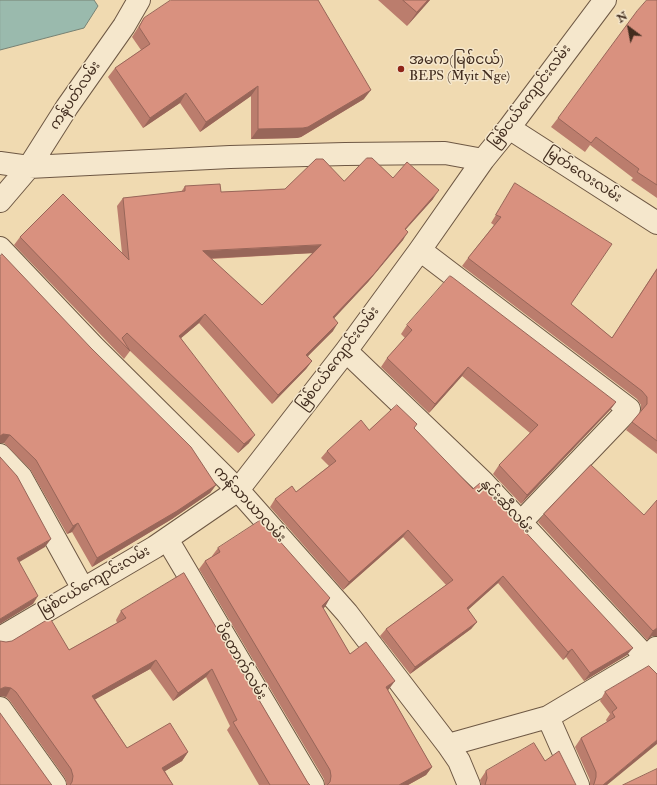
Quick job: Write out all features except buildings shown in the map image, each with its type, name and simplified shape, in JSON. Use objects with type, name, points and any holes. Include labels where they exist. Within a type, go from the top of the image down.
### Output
[{"type":"street","name":"ကန်ပတ်လမ်း","points":[[0,201],[30,167],[67,107],[124,26],[139,0]]},
{"type":"street","name":"မြစ်ငယ်ကျောင်းလမ်း","points":[[0,638],[167,539],[238,490],[346,351],[420,250],[482,160],[509,128],[604,0]]},
{"type":"street","name":"မြတ်လေးလမ်း","points":[[509,128],[657,223]]},
{"type":"street","points":[[0,163],[30,167],[230,157],[445,153],[482,160]]},
{"type":"street","name":"ကန်သာယာလမ်း","points":[[0,248],[94,347],[238,490],[347,613],[448,745],[459,761],[470,785]]},
{"type":"street","points":[[420,250],[629,409],[521,522]]},
{"type":"street","name":"နှင်းဆီလမ်း","points":[[346,351],[483,482],[654,659]]},
{"type":"street","points":[[0,455],[21,477],[83,589]]},
{"type":"street","name":"ပိတောက်လမ်း","points":[[167,539],[313,785]]},
{"type":"street","points":[[448,745],[548,717],[654,659]]},
{"type":"street","points":[[0,708],[55,785]]},
{"type":"street","points":[[548,717],[578,785]]},
{"type":"shaded area","points":[[0,0],[94,0],[98,6],[84,28],[0,50]]},
{"type":"place","name":"အမက(မြစ်ငယ်) BEPS (Myit Nge)","points":[[401,69]]}]
